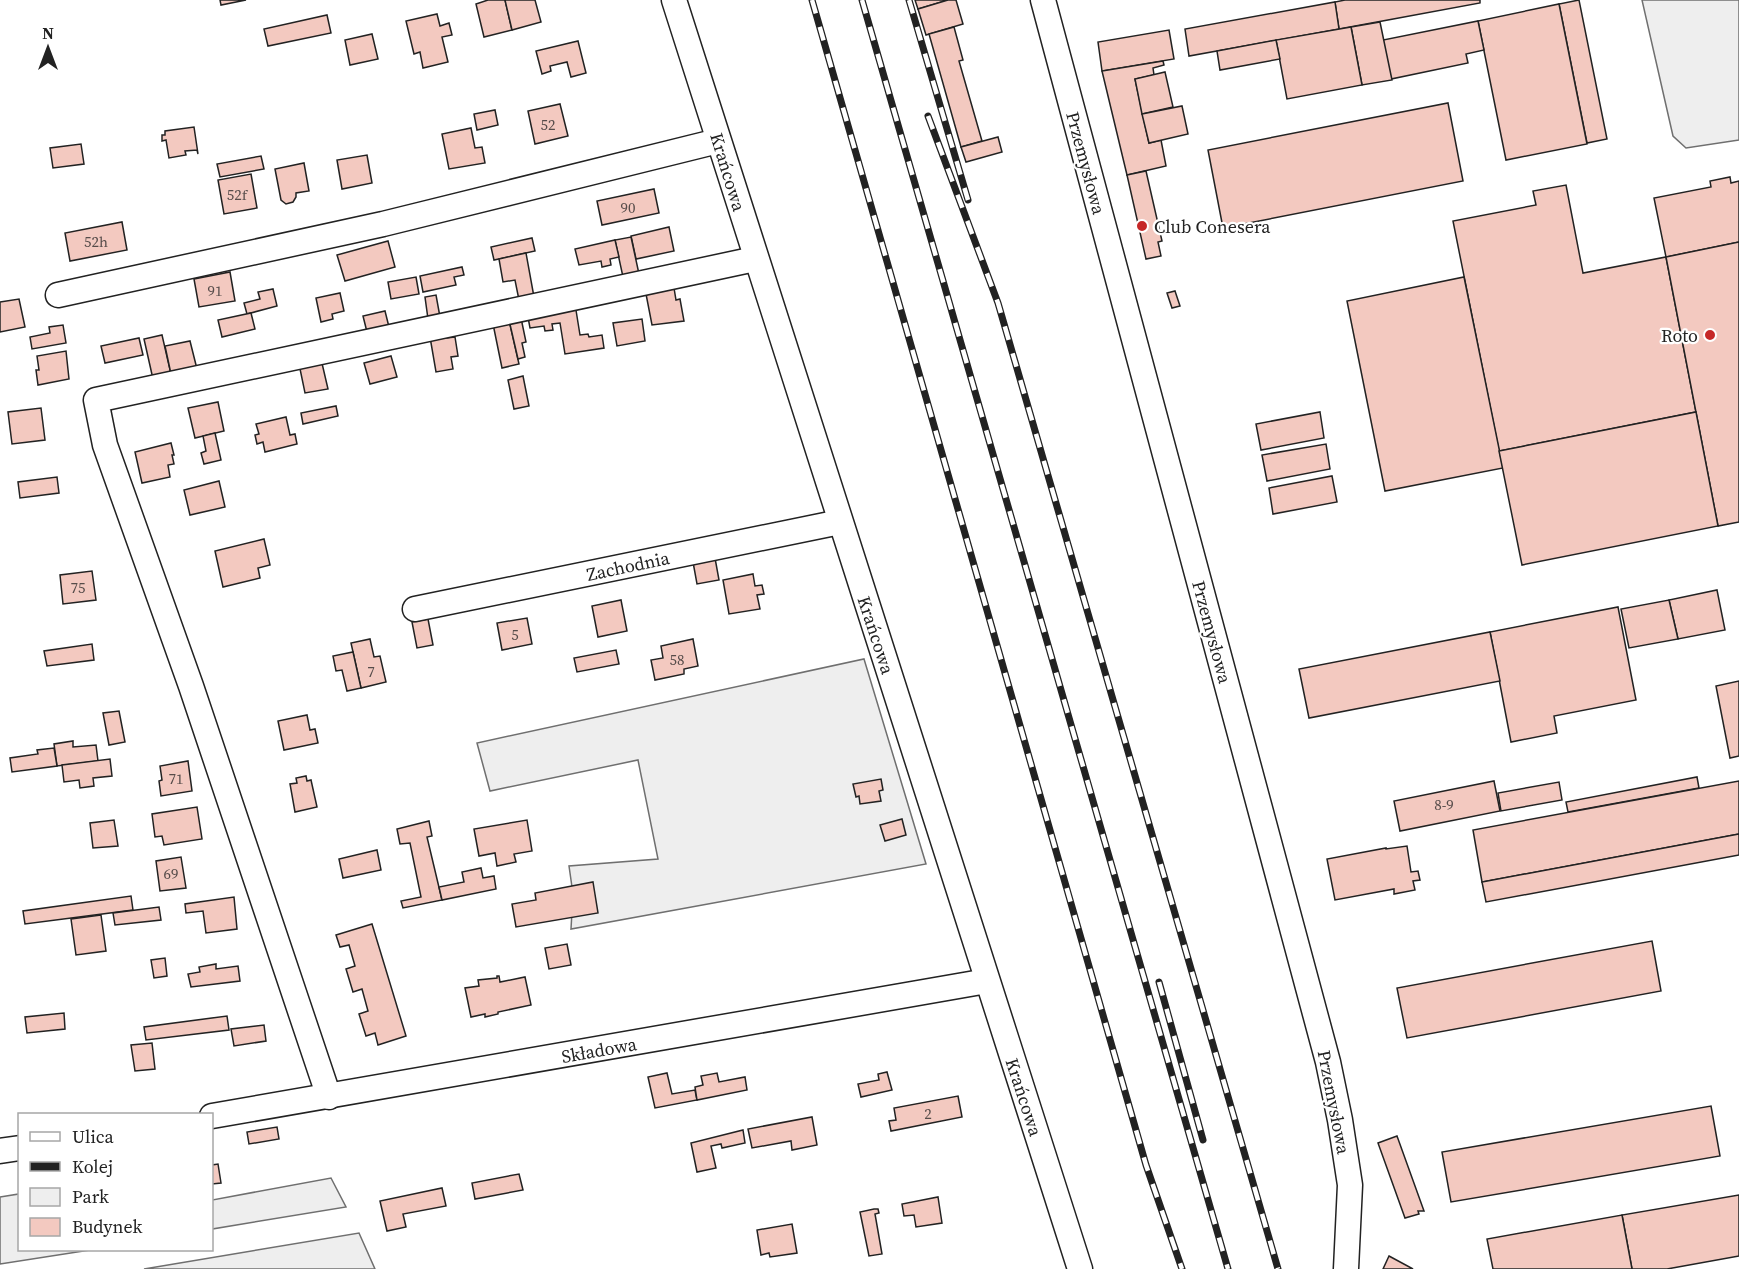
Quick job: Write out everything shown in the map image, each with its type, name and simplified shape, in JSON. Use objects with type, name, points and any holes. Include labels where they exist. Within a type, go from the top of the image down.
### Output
[{"type":"street","name":"Krańcowa","points":[[674,0],[1080,1269]]},
{"type":"street","name":"Przemysłowa","points":[[1043,0],[1328,1062],[1350,1185],[1346,1269]]},
{"type":"street","points":[[58,295],[383,224],[718,141]]},
{"type":"street","points":[[330,1097],[191,686],[105,445],[96,400],[755,259]]},
{"type":"street","name":"Zachodnia","points":[[415,609],[840,522]]},
{"type":"street","name":"Składowa","points":[[213,1116],[987,981]]},
{"type":"street","points":[[0,1151],[18,1148]]},
{"type":"green space","points":[[1642,0],[1739,0],[1739,140],[1686,148],[1673,136]]},
{"type":"green space","points":[[864,659],[926,864],[571,929],[573,894],[569,866],[658,859],[638,760],[490,791],[477,743]]},
{"type":"green space","points":[[331,1178],[346,1207],[213,1229],[213,1200]]},
{"type":"green space","points":[[18,1194],[18,1251],[84,1251],[0,1264],[0,1197]]},
{"type":"green space","points":[[359,1233],[375,1269],[144,1269]]},
{"type":"building","points":[[220,0],[246,0],[221,5]]},
{"type":"building","points":[[488,0],[505,0],[512,30],[484,37],[476,4]]},
{"type":"building","points":[[505,0],[535,0],[541,22],[512,30]]},
{"type":"building","points":[[915,0],[948,0],[918,9]]},
{"type":"building","points":[[948,0],[956,0],[963,24],[926,35],[918,9]]},
{"type":"building","points":[[1345,0],[1480,0],[1480,3],[1339,29],[1335,2]]},
{"type":"building","points":[[1579,0],[1607,139],[1587,143],[1559,4]]},
{"type":"building","points":[[1335,2],[1339,29],[1189,56],[1185,29]]},
{"type":"building","points":[[1559,4],[1587,144],[1506,160],[1478,21]]},
{"type":"building","points":[[437,14],[440,26],[449,23],[452,35],[442,37],[448,62],[423,68],[420,52],[414,54],[406,21]]},
{"type":"building","points":[[327,15],[331,33],[268,46],[264,29]]},
{"type":"building","points":[[1478,21],[1484,50],[1466,54],[1468,63],[1391,79],[1383,40]]},
{"type":"building","points":[[1380,22],[1392,80],[1362,85],[1351,27]]},
{"type":"building","points":[[954,27],[963,60],[959,61],[982,141],[961,147],[929,34]]},
{"type":"building","points":[[1351,27],[1362,85],[1287,99],[1276,40]]},
{"type":"building","points":[[1169,30],[1174,59],[1102,71],[1098,42]]},
{"type":"building","points":[[372,34],[378,59],[350,65],[345,40]]},
{"type":"building","points":[[1276,40],[1280,59],[1220,70],[1217,51]]},
{"type":"building","points":[[578,41],[586,73],[571,77],[567,62],[550,66],[551,71],[542,74],[536,51]]},
{"type":"building","points":[[1163,61],[1164,65],[1153,68],[1154,75],[1135,79],[1149,143],[1161,140],[1166,166],[1127,175],[1102,71]]},
{"type":"building","points":[[1165,72],[1173,107],[1142,114],[1135,79]]},
{"type":"building","points":[[1448,103],[1463,181],[1223,228],[1208,150]]},
{"type":"building","points":[[560,104],[568,136],[535,144],[528,111]]},
{"type":"building","points":[[1182,106],[1188,134],[1149,143],[1142,114]]},
{"type":"building","points":[[495,110],[498,125],[477,130],[474,114]]},
{"type":"building","points":[[194,127],[198,154],[197,150],[185,151],[186,155],[169,158],[166,140],[162,141],[165,131]]},
{"type":"building","points":[[471,128],[475,148],[482,147],[485,163],[449,169],[442,134]]},
{"type":"building","points":[[998,137],[1002,152],[966,162],[961,147]]},
{"type":"building","points":[[81,144],[84,164],[53,168],[50,148]]},
{"type":"building","points":[[367,155],[372,183],[342,189],[337,160]]},
{"type":"building","points":[[261,156],[264,169],[220,177],[217,164]]},
{"type":"building","points":[[304,163],[309,191],[296,193],[293,202],[286,204],[281,200],[275,169]]},
{"type":"building","points":[[1146,171],[1162,241],[1158,242],[1161,256],[1146,259],[1127,175]]},
{"type":"building","points":[[251,174],[257,208],[224,214],[218,180]]},
{"type":"building","points":[[1730,177],[1731,183],[1739,181],[1739,242],[1666,257],[1654,198],[1711,187],[1710,181]]},
{"type":"building","points":[[1566,185],[1583,273],[1666,257],[1696,412],[1499,451],[1453,221],[1536,205],[1533,191]]},
{"type":"building","points":[[654,189],[659,213],[602,225],[597,201]]},
{"type":"building","points":[[122,222],[127,250],[70,261],[65,233]]},
{"type":"building","points":[[669,227],[674,251],[636,259],[631,236]]},
{"type":"building","points":[[631,237],[639,274],[623,277],[615,240]]},
{"type":"building","points":[[532,238],[535,251],[494,260],[491,247]]},
{"type":"building","points":[[615,240],[619,257],[610,259],[611,265],[602,267],[601,261],[579,265],[575,249]]},
{"type":"building","points":[[388,241],[395,267],[345,281],[337,255]]},
{"type":"building","name":"Roto","points":[[1739,242],[1739,522],[1718,526],[1666,257]]},
{"type":"building","points":[[526,253],[534,297],[519,300],[515,280],[503,282],[499,259]]},
{"type":"building","points":[[462,267],[464,275],[454,277],[456,285],[423,292],[420,276]]},
{"type":"building","points":[[230,272],[235,301],[199,307],[194,279]]},
{"type":"building","points":[[416,277],[419,294],[391,299],[388,282]]},
{"type":"building","points":[[1464,277],[1503,468],[1385,491],[1347,301]]},
{"type":"building","points":[[674,288],[676,300],[680,299],[684,321],[652,325],[646,294]]},
{"type":"building","points":[[273,289],[277,306],[247,314],[244,303],[260,299],[258,292]]},
{"type":"building","points":[[1175,291],[1180,306],[1172,308],[1167,293]]},
{"type":"building","points":[[340,293],[344,311],[332,314],[333,319],[321,322],[316,298]]},
{"type":"building","points":[[436,295],[440,317],[428,319],[425,297]]},
{"type":"building","points":[[19,299],[25,327],[0,332],[0,302]]},
{"type":"building","points":[[575,304],[580,335],[588,334],[589,337],[602,335],[604,348],[565,354],[560,323],[552,324],[553,330],[545,331],[544,326],[530,328],[527,312]]},
{"type":"building","points":[[385,311],[390,331],[368,336],[363,316]]},
{"type":"building","points":[[251,313],[255,329],[222,337],[218,320]]},
{"type":"building","points":[[508,316],[519,364],[502,368],[492,319]]},
{"type":"building","points":[[521,318],[526,342],[522,343],[525,357],[518,359],[509,320]]},
{"type":"building","points":[[642,319],[645,341],[617,346],[613,323]]},
{"type":"building","points":[[63,325],[66,343],[32,349],[30,337],[50,333],[49,327]]},
{"type":"building","points":[[447,334],[447,338],[455,337],[458,356],[451,357],[453,369],[436,372],[430,337]]},
{"type":"building","points":[[162,335],[171,374],[153,379],[144,339]]},
{"type":"building","points":[[139,338],[143,355],[105,363],[101,346]]},
{"type":"building","points":[[190,341],[197,369],[171,374],[165,346]]},
{"type":"building","points":[[66,351],[69,379],[38,385],[37,356]]},
{"type":"building","points":[[391,356],[397,377],[370,384],[364,363]]},
{"type":"building","points":[[321,359],[328,389],[305,393],[299,364]]},
{"type":"building","points":[[523,376],[529,406],[514,409],[508,380]]},
{"type":"building","points":[[218,402],[224,431],[195,438],[188,408]]},
{"type":"building","points":[[336,406],[338,416],[303,424],[301,413]]},
{"type":"building","points":[[41,408],[45,440],[12,444],[8,412]]},
{"type":"building","points":[[1320,412],[1324,438],[1261,450],[1256,424]]},
{"type":"building","points":[[1696,412],[1718,526],[1522,565],[1499,451]]},
{"type":"building","points":[[286,417],[290,435],[295,434],[297,444],[265,452],[263,442],[257,444],[255,435],[259,434],[256,424]]},
{"type":"building","points":[[215,433],[221,460],[204,464],[201,453],[206,451],[203,436]]},
{"type":"building","points":[[171,443],[174,464],[168,465],[170,477],[142,483],[135,452]]},
{"type":"building","points":[[1326,444],[1330,469],[1267,481],[1262,455]]},
{"type":"building","points":[[1332,476],[1337,502],[1273,514],[1269,488]]},
{"type":"building","points":[[57,477],[59,493],[20,498],[18,482]]},
{"type":"building","points":[[219,481],[225,507],[190,515],[184,490]]},
{"type":"building","points":[[264,539],[270,565],[258,568],[260,578],[223,587],[215,551]]},
{"type":"building","points":[[715,558],[719,580],[697,584],[693,562]]},
{"type":"building","points":[[92,571],[96,600],[63,604],[60,575]]},
{"type":"building","points":[[753,574],[755,586],[762,585],[764,594],[757,595],[760,609],[729,614],[723,580]]},
{"type":"building","points":[[1717,590],[1725,630],[1678,639],[1669,600]]},
{"type":"building","points":[[621,600],[627,631],[598,637],[592,606]]},
{"type":"building","points":[[1669,600],[1678,639],[1629,648],[1621,609]]},
{"type":"building","points":[[1618,607],[1636,700],[1554,716],[1557,733],[1511,742],[1490,632]]},
{"type":"building","points":[[527,618],[532,644],[502,650],[497,623]]},
{"type":"building","points":[[428,619],[433,645],[417,648],[412,622]]},
{"type":"building","points":[[1490,632],[1500,681],[1309,718],[1299,669]]},
{"type":"building","points":[[370,639],[374,657],[380,656],[386,682],[361,688],[351,643]]},
{"type":"building","points":[[693,639],[698,666],[684,669],[684,674],[655,680],[651,660],[663,658],[661,646]]},
{"type":"building","points":[[92,644],[94,660],[47,666],[44,651]]},
{"type":"building","points":[[616,650],[619,664],[577,672],[574,658]]},
{"type":"building","points":[[353,652],[361,688],[347,691],[342,670],[336,671],[333,656]]},
{"type":"building","points":[[1739,681],[1739,756],[1730,758],[1716,686]]},
{"type":"building","points":[[119,711],[125,742],[109,745],[103,713]]},
{"type":"building","points":[[307,715],[310,730],[315,729],[318,743],[284,750],[278,721]]},
{"type":"building","points":[[73,741],[73,747],[96,745],[98,761],[57,766],[54,744]]},
{"type":"building","points":[[54,748],[57,766],[12,772],[10,758],[38,754],[37,750]]},
{"type":"building","points":[[110,759],[112,776],[93,778],[94,786],[80,788],[79,780],[64,782],[62,765]]},
{"type":"building","points":[[188,761],[192,791],[161,796],[160,766]]},
{"type":"building","points":[[306,776],[307,781],[311,780],[317,807],[295,812],[290,784],[297,783],[296,778]]},
{"type":"building","points":[[1697,777],[1699,788],[1568,812],[1566,802]]},
{"type":"building","points":[[881,779],[883,790],[879,791],[881,801],[860,804],[853,784]]},
{"type":"building","points":[[1494,781],[1500,811],[1400,831],[1394,801]]},
{"type":"building","points":[[1739,781],[1739,834],[1482,882],[1473,830]]},
{"type":"building","points":[[1559,782],[1562,800],[1501,811],[1498,793]]},
{"type":"building","points":[[197,807],[202,839],[164,845],[162,836],[155,837],[152,814]]},
{"type":"building","points":[[902,819],[906,835],[885,841],[880,825]]},
{"type":"building","points":[[114,820],[118,846],[93,848],[90,823]]},
{"type":"building","points":[[527,820],[532,851],[514,854],[516,862],[497,866],[495,853],[479,856],[474,829]]},
{"type":"building","points":[[429,821],[432,836],[427,837],[442,900],[403,908],[401,901],[421,897],[410,843],[400,844],[397,829]]},
{"type":"building","points":[[1739,834],[1739,855],[1486,902],[1482,882]]},
{"type":"building","points":[[1407,846],[1411,872],[1418,871],[1420,880],[1413,881],[1415,890],[1394,894],[1394,889],[1335,900],[1327,859]]},
{"type":"building","points":[[377,850],[381,870],[343,878],[339,859]]},
{"type":"building","points":[[181,857],[186,888],[160,891],[156,861]]},
{"type":"building","points":[[481,868],[483,878],[494,876],[496,889],[442,900],[439,887],[464,882],[462,872]]},
{"type":"building","points":[[593,882],[598,913],[516,927],[512,904],[536,900],[535,893]]},
{"type":"building","points":[[131,896],[133,910],[25,924],[23,911]]},
{"type":"building","points":[[234,897],[237,929],[206,933],[203,911],[186,913],[185,904]]},
{"type":"building","points":[[159,907],[161,920],[115,925],[113,913]]},
{"type":"building","points":[[101,915],[106,951],[76,955],[71,919]]},
{"type":"building","points":[[372,924],[406,1036],[378,1045],[375,1033],[366,1036],[359,1014],[368,1011],[362,989],[353,992],[346,969],[355,966],[349,945],[340,947],[336,935]]},
{"type":"building","points":[[1652,941],[1661,991],[1407,1038],[1397,988]]},
{"type":"building","points":[[567,944],[571,965],[549,969],[545,948]]},
{"type":"building","points":[[165,958],[167,976],[154,978],[151,960]]},
{"type":"building","points":[[216,964],[216,969],[238,966],[240,981],[191,987],[188,974],[200,972],[199,967]]},
{"type":"building","points":[[497,976],[500,982],[525,977],[531,1005],[485,1017],[485,1014],[471,1017],[465,988],[479,986],[478,980],[497,978]]},
{"type":"building","points":[[64,1013],[65,1029],[27,1033],[25,1017]]},
{"type":"building","points":[[227,1016],[229,1030],[146,1040],[144,1027]]},
{"type":"building","points":[[264,1025],[266,1041],[234,1046],[231,1029]]},
{"type":"building","points":[[152,1043],[155,1069],[135,1071],[131,1045]]},
{"type":"building","points":[[887,1072],[892,1090],[861,1097],[858,1084],[879,1080],[878,1074]]},
{"type":"building","points":[[667,1073],[672,1094],[695,1090],[697,1100],[655,1108],[648,1077]]},
{"type":"building","points":[[717,1073],[719,1082],[745,1077],[747,1090],[697,1100],[695,1087],[703,1085],[701,1076]]},
{"type":"building","points":[[958,1096],[962,1117],[891,1131],[889,1121],[896,1120],[894,1108]]},
{"type":"building","points":[[1711,1106],[1720,1156],[1451,1202],[1442,1152]]},
{"type":"building","points":[[812,1117],[817,1145],[792,1150],[791,1141],[752,1148],[748,1129]]},
{"type":"building","points":[[277,1127],[279,1139],[249,1144],[247,1132]]},
{"type":"building","points":[[743,1130],[745,1143],[722,1148],[721,1144],[711,1146],[716,1168],[697,1172],[691,1143]]},
{"type":"building","points":[[1397,1136],[1424,1211],[1418,1211],[1419,1214],[1405,1218],[1378,1143]]},
{"type":"building","points":[[218,1164],[221,1183],[213,1184],[213,1165]]},
{"type":"building","points":[[519,1174],[523,1190],[475,1199],[472,1183]]},
{"type":"building","points":[[442,1188],[446,1206],[403,1214],[406,1227],[387,1231],[380,1201]]},
{"type":"building","points":[[1739,1195],[1739,1256],[1667,1269],[1632,1269],[1622,1215]]},
{"type":"building","points":[[938,1197],[942,1223],[916,1227],[914,1215],[904,1216],[902,1204]]},
{"type":"building","points":[[878,1209],[879,1213],[875,1214],[882,1254],[869,1256],[860,1212]]},
{"type":"building","points":[[1622,1215],[1632,1269],[1493,1269],[1487,1239]]},
{"type":"building","points":[[792,1224],[797,1253],[770,1257],[769,1253],[761,1255],[757,1230]]},
{"type":"building","points":[[1389,1256],[1413,1269],[1383,1269]]},
{"type":"railway","points":[[812,0],[1146,1165],[1182,1269]]},
{"type":"railway","points":[[862,0],[1228,1269]]},
{"type":"railway","points":[[909,0],[968,200]]},
{"type":"railway","points":[[928,116],[998,303],[1278,1269]]},
{"type":"railway","points":[[1159,982],[1203,1140]]},
{"type":"place","name":"Club Conesera","points":[[1142,226]]},
{"type":"place","name":"Roto","points":[[1710,335]]}]
